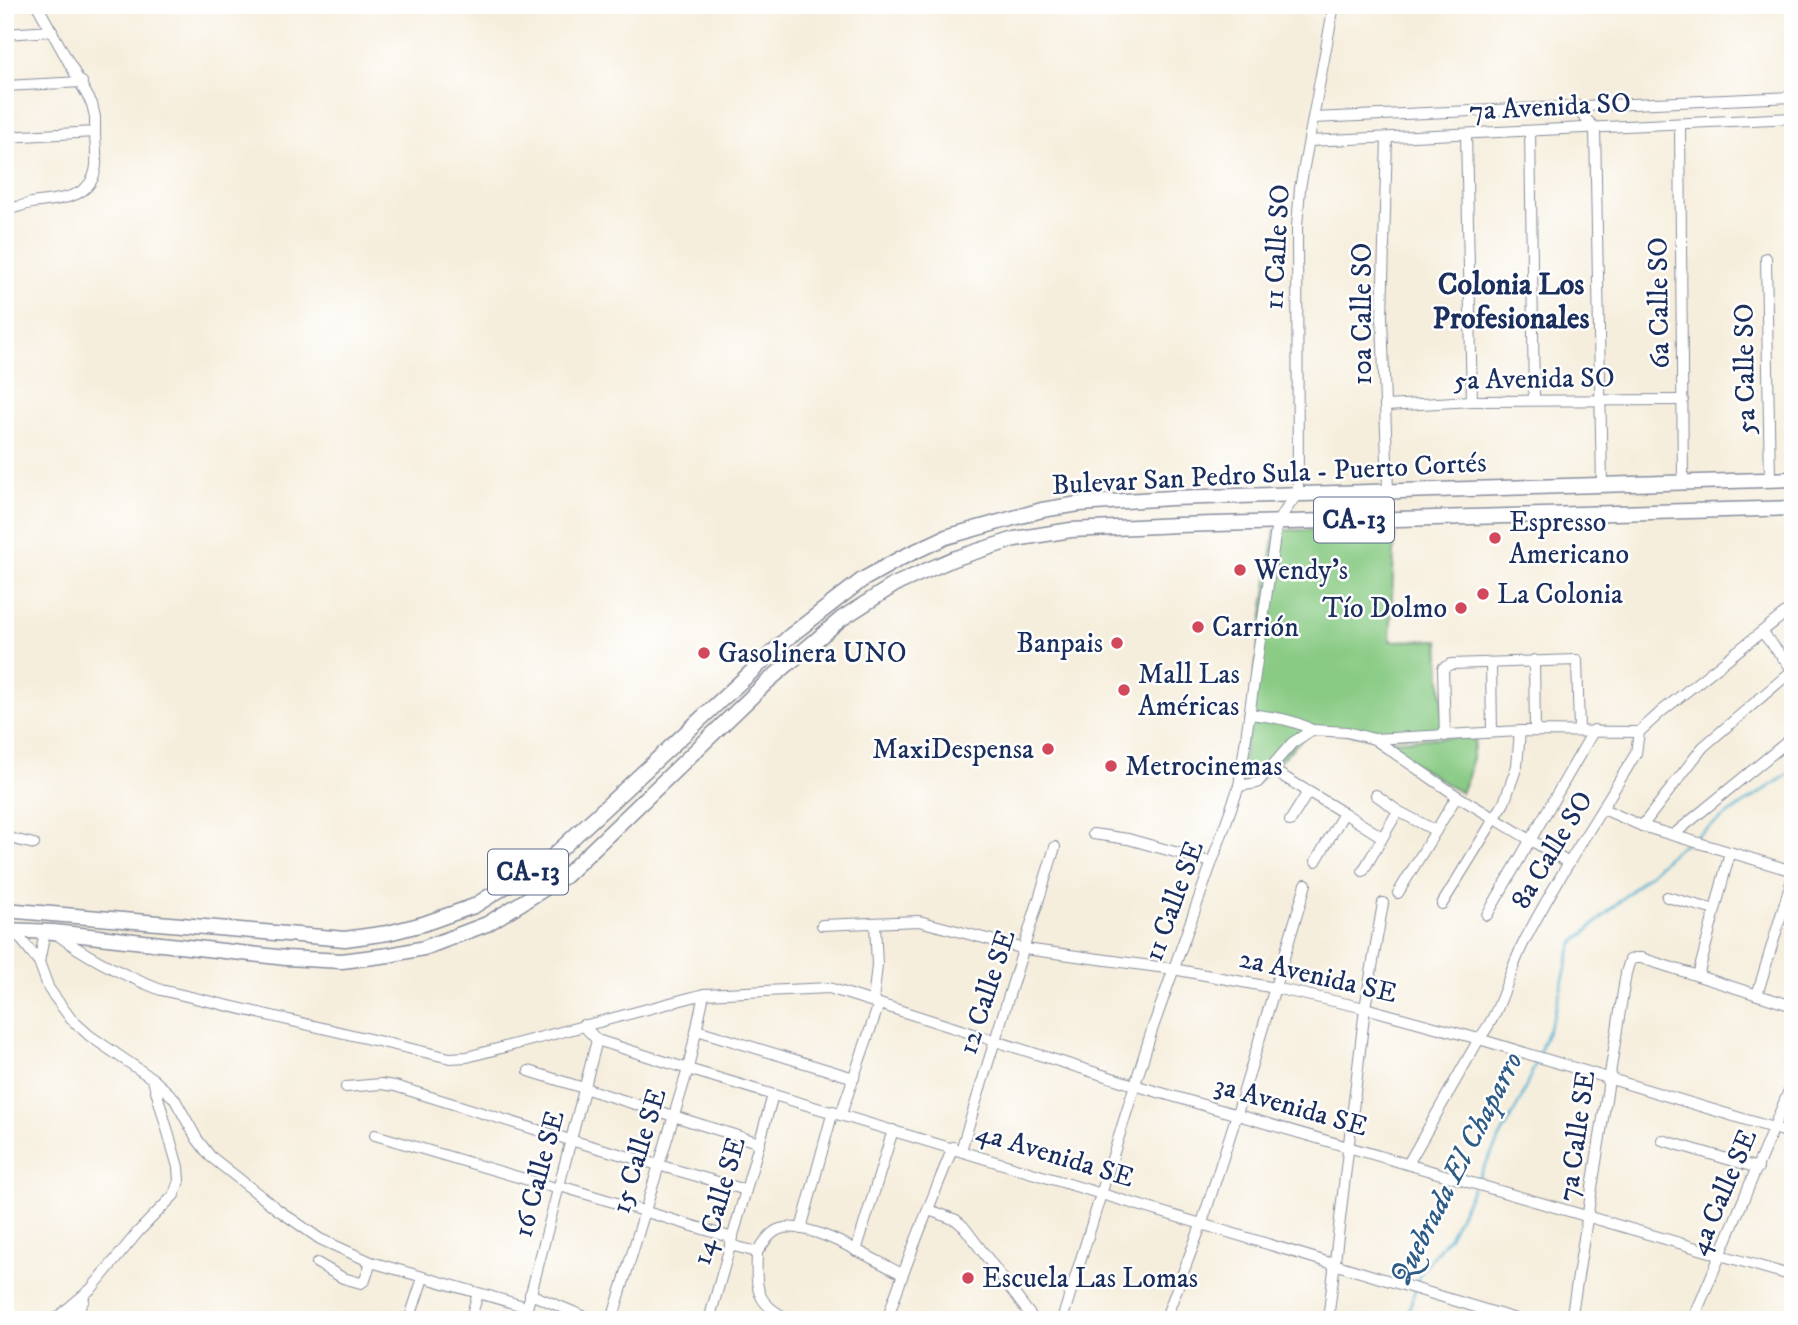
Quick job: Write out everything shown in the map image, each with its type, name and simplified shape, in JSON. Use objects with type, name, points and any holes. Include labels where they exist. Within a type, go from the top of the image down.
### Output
[{"type":"highway","name":"Bulevar San Pedro Sula - Puerto Cortés","points":[[5,910],[345,939],[388,933],[474,906],[551,858],[790,636],[862,580],[901,558],[958,533],[1009,518],[1067,506],[1171,498],[1793,479]]},
{"type":"highway","name":"Bulevar San Pedro Sula - Puerto Cortés","points":[[10,930],[286,958],[342,961],[389,956],[424,948],[487,925],[565,876],[767,682],[841,619],[894,585],[953,559],[1015,539],[1071,530],[1793,508]]},
{"type":"street","points":[[5,210],[80,194],[92,178],[96,167],[95,117],[92,104],[37,5]]},
{"type":"street","name":"11 Calle SO","points":[[1298,493],[1297,226],[1309,141],[1334,5]]},
{"type":"street","points":[[5,34],[51,31]]},
{"type":"street","points":[[5,86],[82,82]]},
{"type":"street","name":"7a Avenida SO","points":[[1313,118],[1793,97]]},
{"type":"street","points":[[1575,107],[1595,128],[1602,485]]},
{"type":"street","name":"7a Avenida SO","points":[[1309,141],[1793,118]]},
{"type":"street","name":"6a Calle SO","points":[[1680,124],[1683,482]]},
{"type":"street","points":[[1530,131],[1534,399]]},
{"type":"street","points":[[5,137],[95,132]]},
{"type":"street","points":[[1466,134],[1472,401]]},
{"type":"street","name":"10a Calle SO","points":[[1387,138],[1382,316],[1388,491]]},
{"type":"street","name":"5a Calle SO","points":[[1766,258],[1770,480]]},
{"type":"street","name":"5a Avenida SO","points":[[1386,406],[1534,399],[1683,400]]},
{"type":"street","name":"11 Calle SE","points":[[1062,1320],[1103,1194],[1134,1085],[1239,786],[1277,522],[1298,493]]},
{"type":"street","points":[[1250,714],[1282,718],[1312,730],[1347,732],[1374,739],[1520,731],[1639,732],[1661,711],[1793,607]]},
{"type":"street","points":[[1642,826],[1703,747],[1793,670],[1762,632]]},
{"type":"street","points":[[1534,660],[1535,731]]},
{"type":"street","points":[[1446,736],[1443,668],[1451,664],[1534,660],[1577,660],[1579,730]]},
{"type":"street","points":[[1491,663],[1492,732]]},
{"type":"street","points":[[1239,786],[1257,783],[1292,743],[1312,730]]},
{"type":"street","points":[[1487,915],[1594,730]]},
{"type":"street","points":[[1442,904],[1504,803],[1517,766],[1520,731]]},
{"type":"street","name":"8a Calle SO","points":[[1408,1164],[1498,1009],[1523,944],[1636,753],[1639,732]]},
{"type":"street","points":[[1674,835],[1793,737]]},
{"type":"street","points":[[1374,739],[1457,796],[1569,863]]},
{"type":"street","points":[[1269,768],[1382,837]]},
{"type":"street","points":[[1290,821],[1308,792]]},
{"type":"street","points":[[1376,794],[1398,811],[1436,831]]},
{"type":"street","points":[[1398,893],[1457,796]]},
{"type":"street","points":[[1603,809],[1642,826],[1793,873],[1757,995]]},
{"type":"street","points":[[1363,872],[1398,811]]},
{"type":"street","points":[[1316,861],[1344,813]]},
{"type":"street","points":[[1093,835],[1128,839],[1211,862]]},
{"type":"street","points":[[5,837],[34,844]]},
{"type":"street","name":"12 Calle SE","points":[[887,1320],[912,1245],[957,1149],[995,1041],[1055,847]]},
{"type":"street","points":[[1730,852],[1698,976],[1793,1006]]},
{"type":"street","points":[[1165,1320],[1202,1223],[1306,884]]},
{"type":"street","points":[[1667,897],[1715,910]]},
{"type":"street","points":[[1328,1320],[1365,1008],[1383,903]]},
{"type":"street","name":"2a Avenida SE","points":[[822,925],[919,921],[1025,948],[1173,968],[1275,988],[1365,1008],[1793,1133]]},
{"type":"street","points":[[801,1229],[837,1112],[854,1078],[876,1003],[875,924]]},
{"type":"street","points":[[10,930],[40,962],[49,989],[71,1019],[90,1037],[153,1079],[174,1098],[210,1156],[277,1209],[320,1239],[371,1262],[527,1307]]},
{"type":"street","points":[[40,962],[49,932],[128,977],[161,990],[450,1058],[467,1057],[704,994]]},
{"type":"street","name":"7a Calle SE","points":[[1571,1320],[1608,1079],[1630,960],[1641,958],[1698,976]]},
{"type":"street","name":"3a Avenida SE","points":[[704,994],[829,988],[1134,1085],[1793,1276]]},
{"type":"street","name":"15 Calle SE","points":[[612,1320],[688,1069],[704,994]]},
{"type":"street","name":"4a Avenida SE","points":[[583,1025],[597,1040],[688,1069],[1519,1320]]},
{"type":"street","points":[[697,1030],[854,1078]]},
{"type":"street","name":"16 Calle SE","points":[[524,1320],[597,1040]]},
{"type":"street","points":[[529,1071],[760,1143]]},
{"type":"street","points":[[71,1320],[138,1232],[174,1195],[179,1181],[178,1167],[153,1079]]},
{"type":"street","name":"4a Calle SE","points":[[1693,1320],[1793,1082]]},
{"type":"street","points":[[346,1087],[381,1084],[396,1086],[570,1140],[747,1190]]},
{"type":"street","name":"14 Calle SE","points":[[709,1320],[773,1095]]},
{"type":"street","points":[[856,1251],[893,1130]]},
{"type":"street","points":[[374,1135],[645,1211],[758,1252]]},
{"type":"street","points":[[1662,1140],[1758,1168]]},
{"type":"street","points":[[929,1210],[956,1220],[964,1227],[1034,1320]]},
{"type":"street","points":[[791,1320],[771,1316],[760,1295],[757,1280],[758,1252],[767,1238],[778,1229],[801,1229],[836,1240],[902,1274]]},
{"type":"street","points":[[317,1263],[343,1278],[361,1283],[365,1280],[371,1262]]},
{"type":"street","points":[[410,1317],[423,1278]]},
{"type":"street","points":[[54,1320],[92,1289]]},
{"type":"street","points":[[470,1320],[478,1294]]},
{"type":"street","points":[[530,1294],[593,1320]]},
{"type":"green space","points":[[1275,530],[1395,530],[1390,641],[1439,640],[1444,734],[1372,737],[1313,728],[1257,783],[1239,786]]},
{"type":"green space","points":[[1476,736],[1469,773],[1461,793],[1379,741]]},
{"type":"waterway","name":"Quebrada El Chaparro","points":[[1694,837],[1793,771]]},
{"type":"waterway","name":"Quebrada El Chaparro","points":[[1539,1053],[1554,1015],[1572,945],[1685,843]]},
{"type":"waterway","name":"Quebrada El Chaparro","points":[[1476,1182],[1520,1101],[1537,1060]]},
{"type":"waterway","name":"Quebrada El Chaparro","points":[[1406,1320],[1420,1273],[1450,1235],[1473,1188]]},
{"type":"place","name":"Espresso Americano","points":[[1495,538]]},
{"type":"place","name":"Wendy's","points":[[1240,570]]},
{"type":"place","name":"La Colonia","points":[[1483,594]]},
{"type":"place","name":"Tío Dolmo","points":[[1461,608]]},
{"type":"place","name":"Carrión","points":[[1198,627]]},
{"type":"place","name":"Banpais","points":[[1117,643]]},
{"type":"place","name":"Gasolinera UNO","points":[[704,653]]},
{"type":"place","name":"Mall Las Américas","points":[[1124,690]]},
{"type":"place","name":"MaxiDespensa","points":[[1048,749]]},
{"type":"place","name":"Metrocinemas","points":[[1111,766]]},
{"type":"place","name":"Escuela Las Lomas","points":[[968,1278]]},
{"type":"district","name":"Colonia Los Profesionales","points":[[1511,302]]}]
